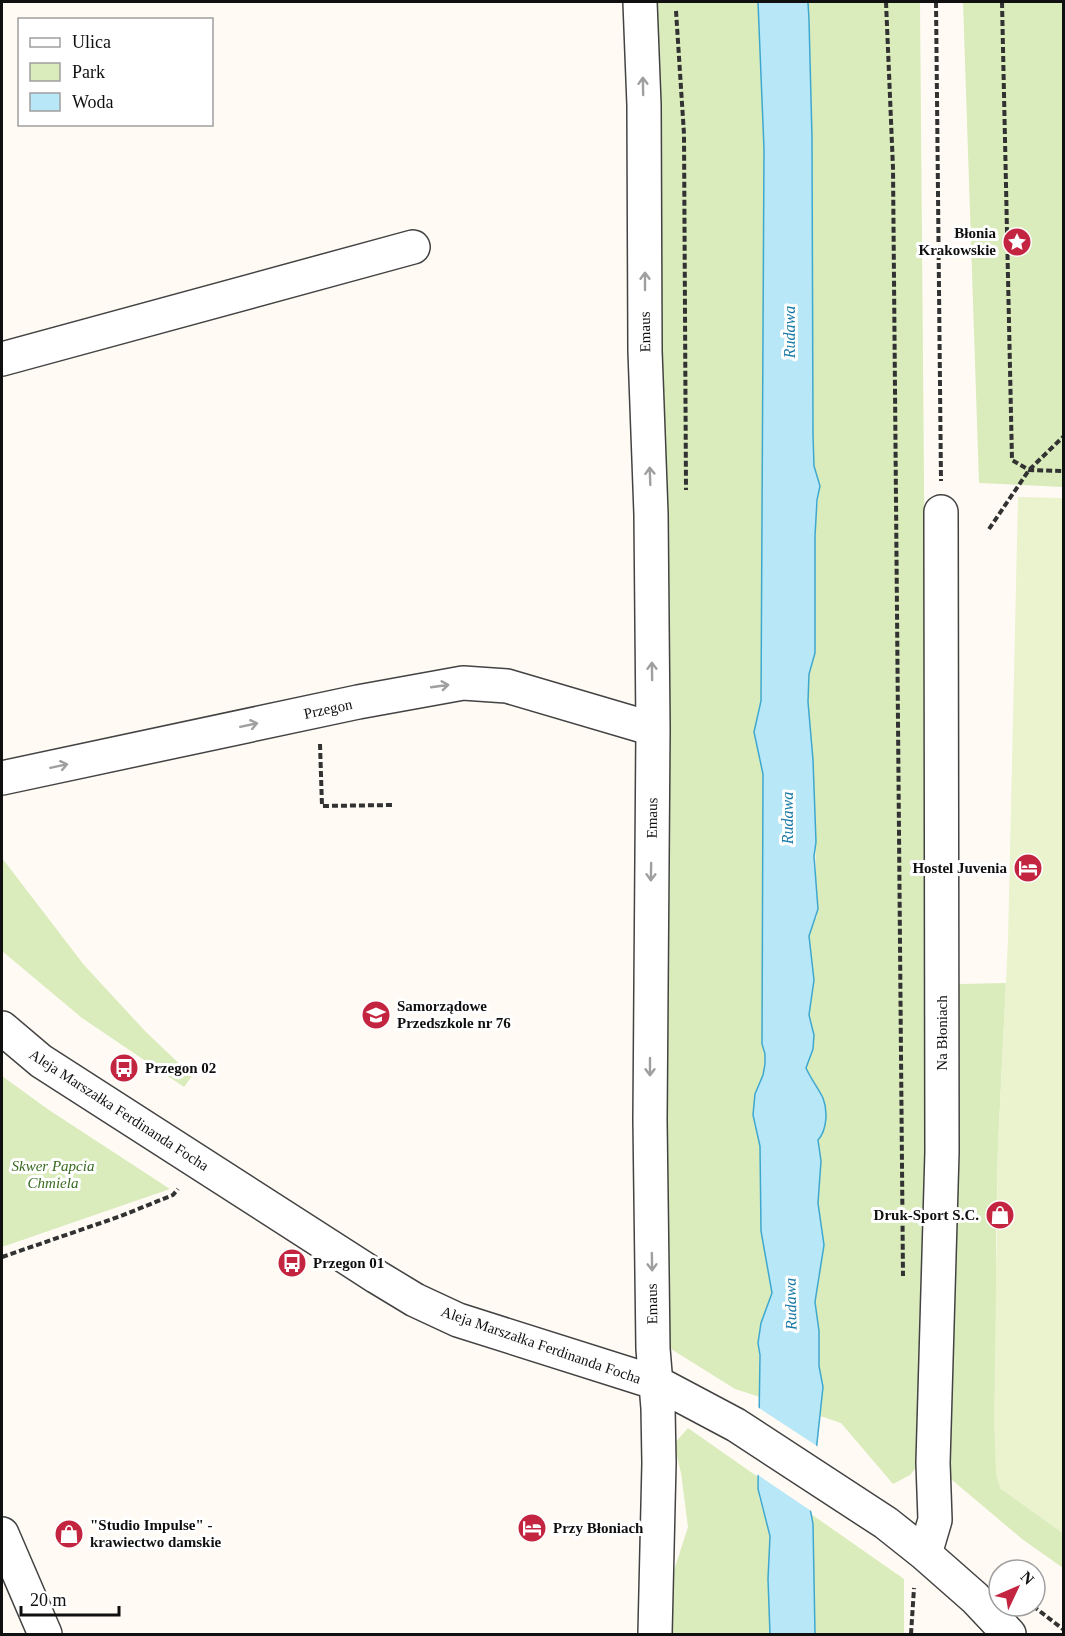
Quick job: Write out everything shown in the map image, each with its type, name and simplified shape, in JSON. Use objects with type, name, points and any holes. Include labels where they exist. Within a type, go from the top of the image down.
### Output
[{"type":"street","name":"Emaus","points":[[640,2],[644,105],[645,351],[651,514],[653,729],[650,1120],[652,1349],[657,1383],[659,1497],[655,1635]]},
{"type":"street","points":[[2,359],[412,247]]},
{"type":"street","name":"Na Błoniach","points":[[926,1554],[935,1520],[933,1463],[942,1152],[941,512]]},
{"type":"street","name":"Przegon","points":[[2,778],[358,702],[463,683],[507,686],[653,729]]},
{"type":"street","name":"Aleja Marszałka Ferdinanda Focha","points":[[2,1028],[41,1061],[368,1272],[416,1300],[458,1320],[657,1383],[736,1425],[886,1523],[926,1554],[975,1598],[1009,1635]]},
{"type":"street","points":[[2,1534],[45,1635]]},
{"type":"path","points":[[886,2],[893,168],[903,1286]]},
{"type":"path","points":[[936,2],[941,512]]},
{"type":"path","points":[[1002,2],[1012,460],[1029,470],[1064,471]]},
{"type":"path","points":[[989,529],[1029,470],[1064,435]]},
{"type":"path","points":[[1057,442],[1064,442]]},
{"type":"path","points":[[320,738],[322,806],[392,805]]},
{"type":"path","points":[[2,1257],[174,1195],[180,1186]]},
{"type":"path","points":[[911,1635],[915,1577],[926,1554]]},
{"type":"path","points":[[1047,1617],[1064,1630]]},
{"type":"green space","points":[[653,2],[758,2],[764,149],[761,701],[754,732],[763,774],[762,1044],[765,1064],[755,1094],[753,1115],[760,1146],[761,1231],[772,1293],[761,1323],[760,1397],[735,1389],[671,1349],[667,1286]]},
{"type":"green space","points":[[808,2],[920,2],[927,842],[927,1154],[918,1465],[910,1475],[893,1484],[841,1423],[820,1416],[823,1387],[819,1366],[819,1331],[815,1302],[824,1245],[818,1203],[821,1161],[818,1139],[823,1099],[806,1068],[813,1049],[814,1035],[809,1015],[814,980],[809,936],[810,928],[817,916],[813,759],[808,702],[816,515],[820,486],[814,466],[813,435],[812,138]]},
{"type":"green space","name":"Błonia Krakowskie","points":[[963,2],[1063,2],[1063,487],[979,483]]},
{"type":"green space","points":[[1018,497],[1064,498],[1063,1533],[1000,1488],[996,1475],[994,1422],[998,1146],[1008,940]]},
{"type":"green space","points":[[2,858],[84,965],[145,1031],[192,1076],[184,1087],[82,1018],[2,951]]},
{"type":"green space","points":[[1006,983],[996,1241],[1000,1488],[1063,1533],[1063,1568],[1022,1539],[945,1474],[959,984]]},
{"type":"green space","name":"Skwer Papcia Chmiela","points":[[2,1076],[49,1110],[170,1189],[2,1247]]},
{"type":"green space","points":[[688,1428],[758,1477],[759,1497],[770,1536],[768,1579],[770,1634],[665,1634],[666,1595],[688,1527],[681,1473],[674,1444]]},
{"type":"green space","points":[[811,1514],[904,1579],[904,1634],[815,1634]]},
{"type":"water","name":"Rudawa","points":[[758,2],[808,2],[809,20],[812,138],[813,435],[814,466],[820,486],[815,536],[815,653],[809,674],[808,702],[813,760],[816,842],[814,856],[818,909],[809,936],[814,980],[809,1015],[814,1035],[813,1049],[806,1068],[823,1098],[826,1114],[825,1126],[818,1140],[821,1161],[818,1203],[824,1245],[815,1302],[819,1331],[819,1366],[823,1387],[810,1508],[813,1524],[815,1634],[770,1634],[768,1579],[770,1536],[758,1489],[760,1355],[758,1343],[761,1323],[772,1293],[761,1231],[760,1146],[753,1115],[755,1094],[765,1064],[762,1044],[763,774],[754,732],[761,701],[764,149]]},
{"type":"pier","points":[[756,1406],[820,1448],[814,1513],[755,1473]]},
{"type":"place","name":"Błonia Krakowskie","points":[[1017,242]]},
{"type":"place","name":"Hostel Juvenia","points":[[1028,868]]},
{"type":"place","name":"Samorządowe Przedszkole nr 76","points":[[376,1015]]},
{"type":"place","name":"Przegon 02","points":[[124,1068]]},
{"type":"place","name":"Druk-Sport S.C.","points":[[1000,1215]]},
{"type":"place","name":"Przegon 01","points":[[292,1263]]},
{"type":"place","name":"Przy Błoniach","points":[[532,1528]]},
{"type":"place","name":"\"Studio Impulse\" - krawiectwo damskie","points":[[69,1534]]}]
